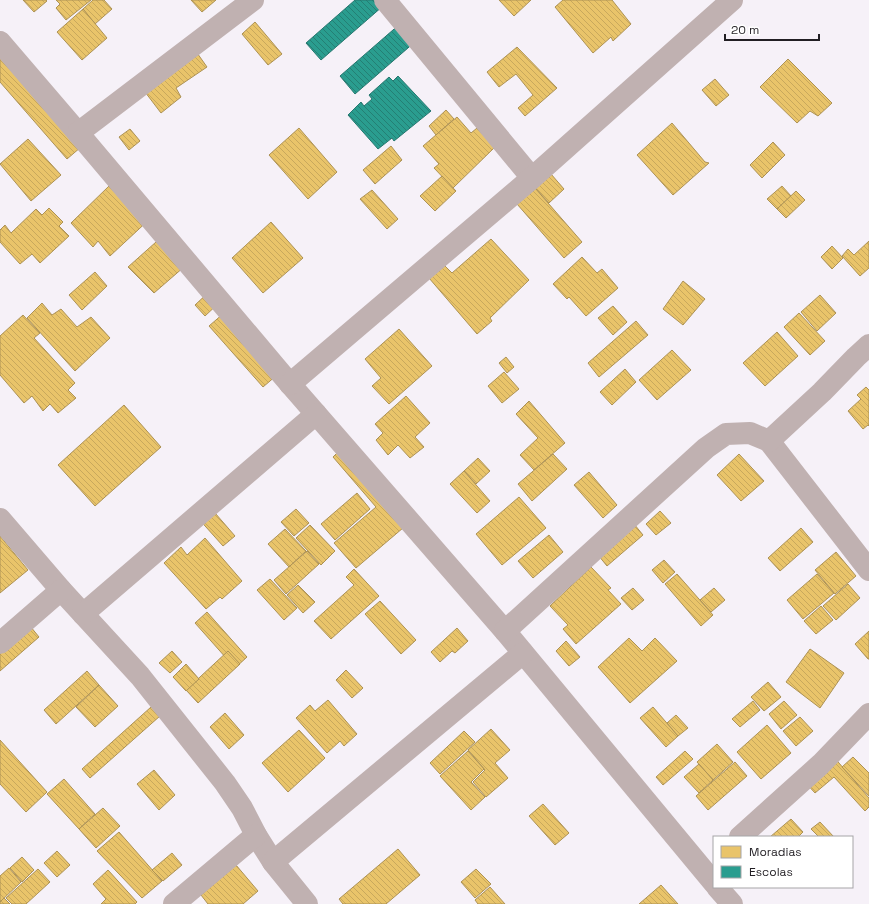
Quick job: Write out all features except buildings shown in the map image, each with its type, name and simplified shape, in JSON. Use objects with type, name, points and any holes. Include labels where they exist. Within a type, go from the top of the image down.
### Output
[{"type":"street","points":[[78,133],[253,0]]},
{"type":"street","points":[[385,0],[532,178]]},
{"type":"street","points":[[290,384],[532,178],[732,0]]},
{"type":"street","points":[[0,42],[290,384],[505,631],[712,876]]},
{"type":"street","points":[[769,441],[822,392],[869,345]]},
{"type":"street","points":[[83,614],[316,414]]},
{"type":"street","points":[[505,631],[706,448],[726,434],[750,433],[769,441],[869,570]]},
{"type":"street","points":[[0,519],[61,590],[140,676],[242,808],[256,835],[273,862],[307,904]]},
{"type":"street","points":[[0,643],[61,590]]},
{"type":"street","points":[[273,862],[523,653]]},
{"type":"street","points":[[741,836],[821,764],[869,714]]},
{"type":"street","points":[[174,904],[256,835]]},
{"type":"street","points":[[721,888],[732,904]]}]
